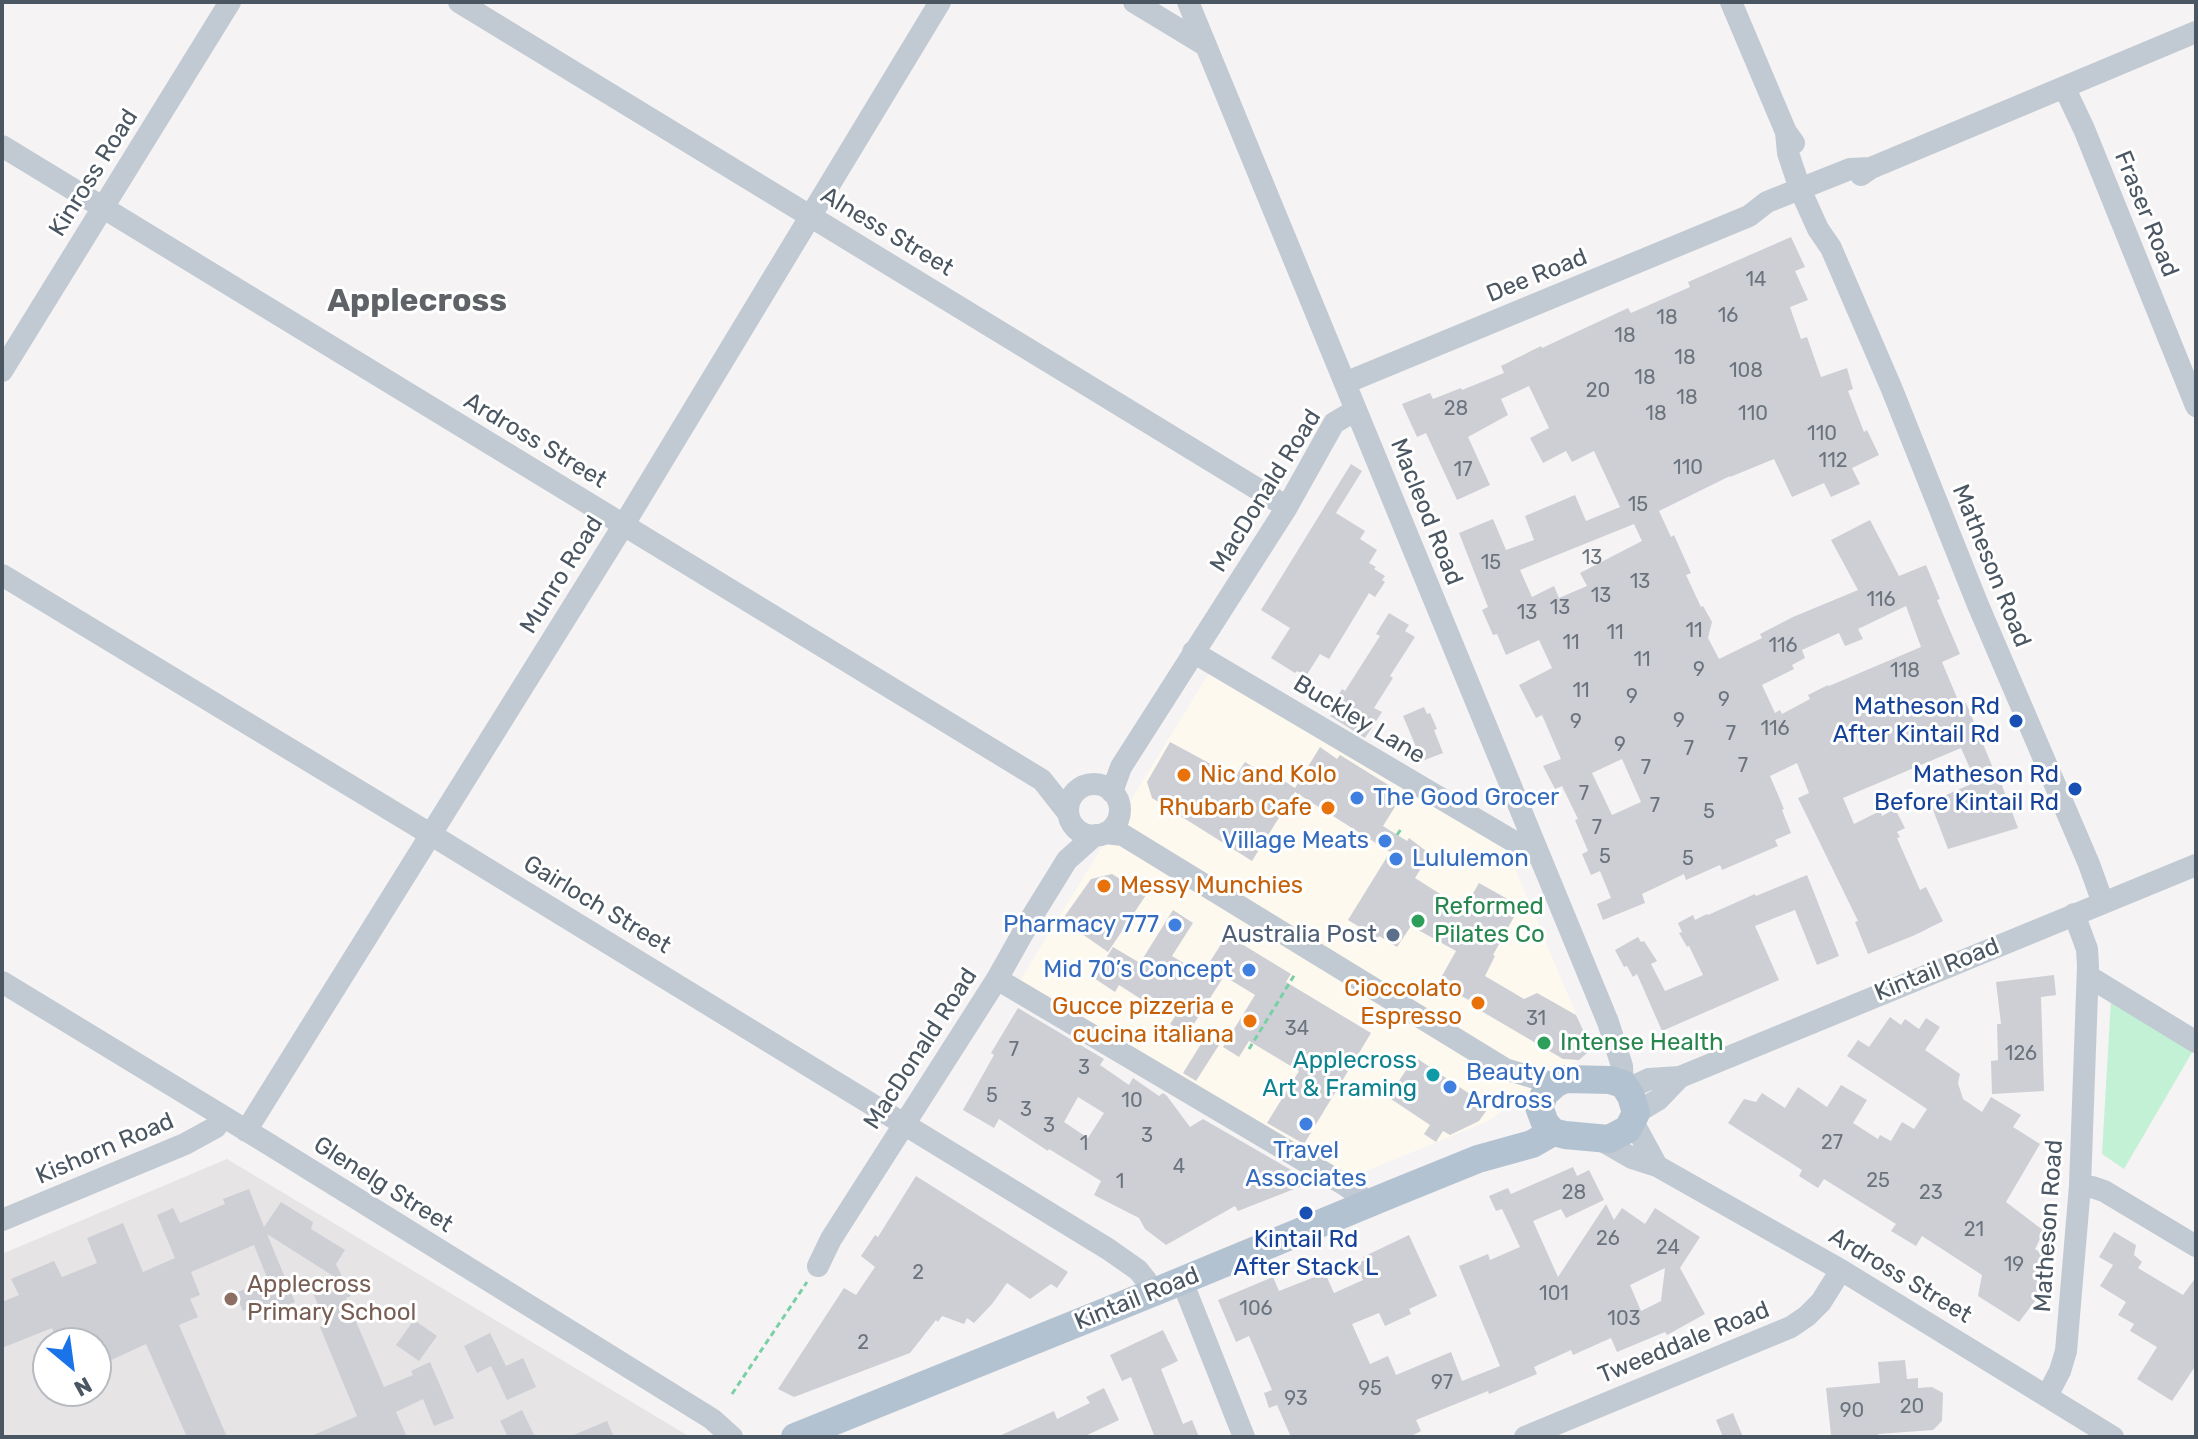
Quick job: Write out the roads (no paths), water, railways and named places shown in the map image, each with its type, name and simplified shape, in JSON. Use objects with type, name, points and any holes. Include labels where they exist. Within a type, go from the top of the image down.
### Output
[{"type":"main road","points":[[1565,1079],[1623,1097],[1628,1129],[1609,1139],[1565,1135],[1547,1109],[1565,1079]]},
{"type":"main road","name":"Kintail Road","points":[[795,1437],[1478,1159],[1547,1109]]},
{"type":"street","name":"Kinross Road","points":[[2,371],[230,2]]},
{"type":"street","name":"Alness Street","points":[[459,2],[1287,507]]},
{"type":"street","name":"Munro Road","points":[[246,1131],[623,526],[940,2]]},
{"type":"street","points":[[1134,2],[1205,45]]},
{"type":"street","name":"Macleod Road","points":[[1188,2],[1608,1022],[1623,1097]]},
{"type":"street","name":"Matheson Road","points":[[1731,2],[1786,132],[1798,149],[1818,229],[1831,248],[1891,387],[2103,903]]},
{"type":"street","name":"Dee Road","points":[[1345,383],[1749,216],[1767,202],[1809,193],[1850,169],[1871,168],[2196,32]]},
{"type":"street","name":"Fraser Road","points":[[2064,87],[2084,129],[2196,406]]},
{"type":"street","name":"Ardross Street","points":[[2,146],[1042,780],[1070,818]]},
{"type":"street","name":"MacDonald Road","points":[[1099,787],[1121,767],[1287,507],[1334,423],[1356,410]]},
{"type":"street","name":"Gairloch Street","points":[[2,575],[1108,1249],[1138,1270],[1152,1293]]},
{"type":"street","name":"Buckley Lane","points":[[1193,652],[1540,857]]},
{"type":"street","name":"Ardross Street","points":[[1042,780],[1099,787]]},
{"type":"street","points":[[1110,830],[1120,808],[1099,787],[1082,786],[1069,800],[1070,818],[1082,833],[1110,830],[1511,1070],[1547,1109]]},
{"type":"street","name":"MacDonald Road","points":[[1067,860],[1070,818]]},
{"type":"street","name":"MacDonald Road","points":[[818,1266],[831,1239],[997,979],[1067,860],[1110,830]]},
{"type":"street","name":"Kintail Road","points":[[1623,1097],[1659,1099],[1680,1077],[2196,865]]},
{"type":"street","name":"Matheson Road","points":[[2047,1396],[2066,1351],[2080,1186],[2088,976],[2087,949],[2074,914]]},
{"type":"street","points":[[2088,976],[2196,1042]]},
{"type":"street","points":[[997,979],[1345,1185],[1370,1203]]},
{"type":"street","name":"Glenelg Street","points":[[2,982],[712,1419],[732,1437]]},
{"type":"street","points":[[1623,1097],[1657,1166]]},
{"type":"street","name":"Kishorn Road","points":[[2,1220],[185,1144],[216,1127],[222,1116]]},
{"type":"street","name":"Ardross Street","points":[[1599,1139],[1632,1158],[1657,1166],[1841,1270],[2113,1437]]},
{"type":"street","points":[[2080,1186],[2104,1191],[2196,1246]]},
{"type":"street","name":"Tweeddale Road","points":[[1525,1437],[1791,1327],[1821,1302],[1841,1270]]},
{"type":"street","points":[[1182,1281],[1244,1437]]},
{"type":"place","name":"Matheson Rd After Kintail Rd","points":[[2016,721]]},
{"type":"place","name":"Nic and Kolo","points":[[1184,775]]},
{"type":"place","name":"Matheson Rd Before Kintail Rd","points":[[2075,789]]},
{"type":"place","name":"The Good Grocer","points":[[1357,798]]},
{"type":"place","name":"Rhubarb Cafe","points":[[1328,808]]},
{"type":"place","name":"Village Meats","points":[[1385,841]]},
{"type":"place","name":"Lululemon","points":[[1396,859]]},
{"type":"place","name":"Messy Munchies","points":[[1104,886]]},
{"type":"place","name":"Reformed Pilates Co","points":[[1418,921]]},
{"type":"place","name":"Pharmacy 777","points":[[1175,925]]},
{"type":"place","name":"Australia Post","points":[[1393,935]]},
{"type":"place","name":"Mid 70’s Concept","points":[[1249,970]]},
{"type":"place","name":"Cioccolato Espresso","points":[[1478,1003]]},
{"type":"place","name":"Gucce pizzeria e cucina italiana","points":[[1250,1021]]},
{"type":"place","name":"Intense Health","points":[[1544,1043]]},
{"type":"place","name":"Applecross Art & Framing","points":[[1433,1075]]},
{"type":"place","name":"Beauty on Ardross","points":[[1450,1087]]},
{"type":"place","name":"Travel Associates","points":[[1306,1124]]},
{"type":"place","name":"Kintail Rd After Stack L","points":[[1306,1213]]},
{"type":"place","name":"Applecross Primary School","points":[[231,1299]]},
{"type":"district","name":"Applecross","points":[[417,302]]}]
